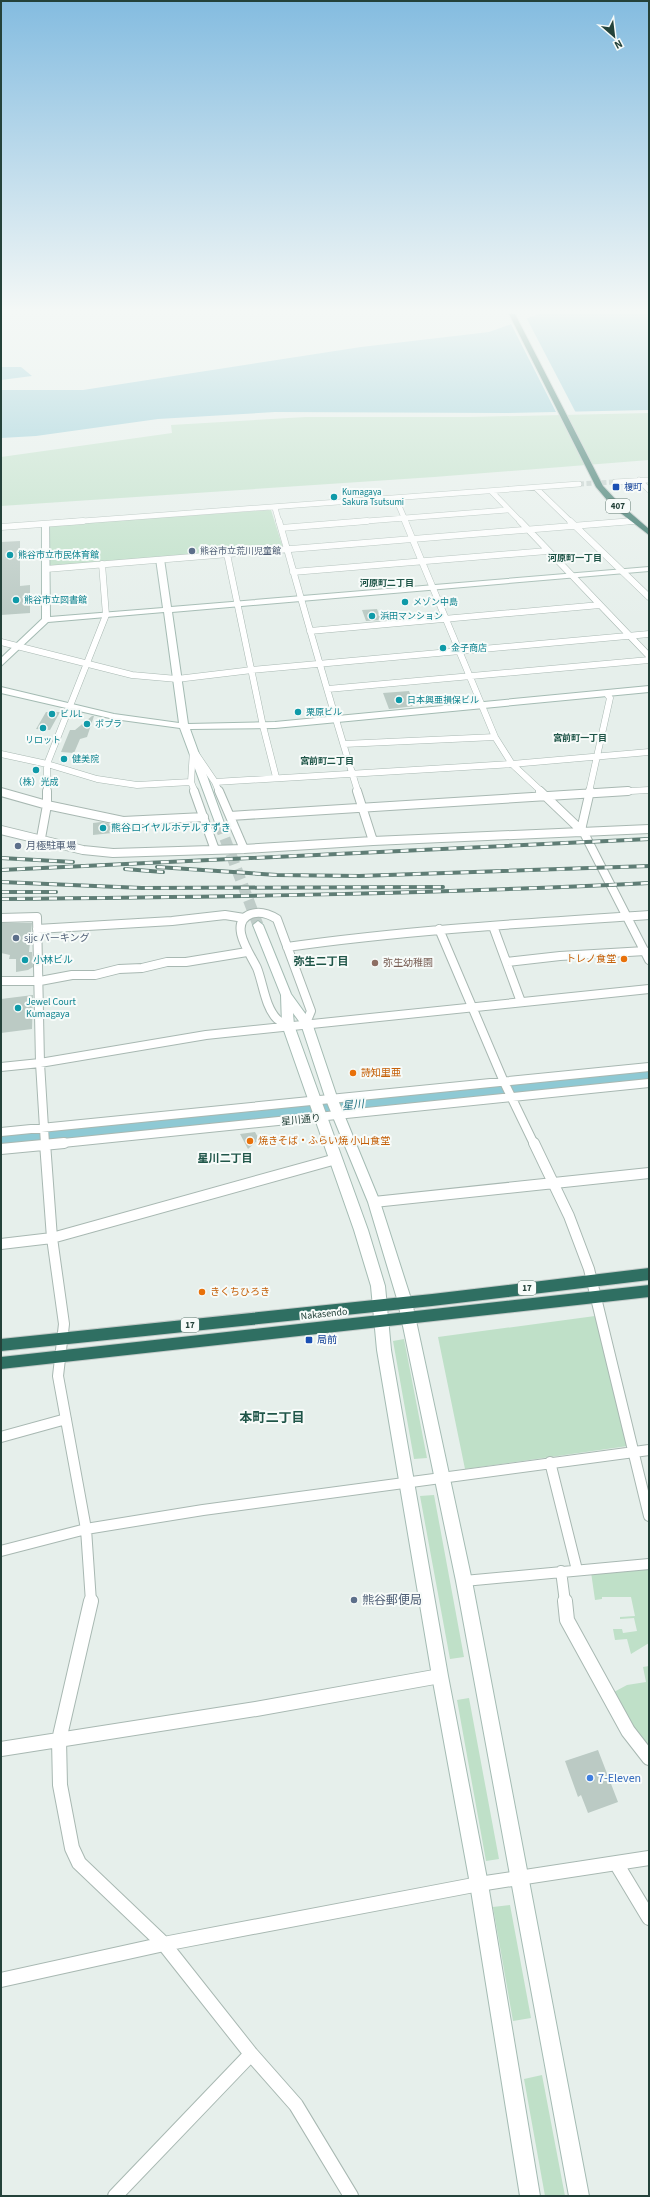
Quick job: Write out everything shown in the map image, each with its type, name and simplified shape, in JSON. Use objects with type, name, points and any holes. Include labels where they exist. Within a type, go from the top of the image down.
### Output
[{"type":"highway","name":"407","points":[[564,417],[604,493],[634,518],[649,533]]},
{"type":"highway","name":"407","points":[[572,417],[599,469],[614,494],[634,518],[649,526]]},
{"type":"highway","points":[[634,518],[649,529]]},
{"type":"highway","name":"Nakasendo","points":[[1,1363],[381,1313],[405,1302],[649,1274]]},
{"type":"highway","name":"Nakasendo","points":[[1,1345],[62,1338],[381,1313],[409,1319],[649,1291]]},
{"type":"street","points":[[639,480],[649,490]]},
{"type":"street","points":[[615,482],[649,480]]},
{"type":"street","points":[[1,527],[537,489],[579,484]]},
{"type":"street","points":[[537,489],[649,597]]},
{"type":"street","points":[[492,492],[507,510],[649,656]]},
{"type":"street","points":[[396,499],[495,736],[512,764],[545,797],[583,831],[649,960]]},
{"type":"street","points":[[275,508],[328,690],[334,720],[344,744],[373,842]]},
{"type":"street","points":[[281,528],[507,510]]},
{"type":"street","points":[[46,568],[576,526],[634,518]]},
{"type":"street","points":[[45,524],[46,620]]},
{"type":"street","points":[[293,572],[547,551]]},
{"type":"street","points":[[228,554],[263,726],[276,777]]},
{"type":"street","points":[[160,559],[184,726],[219,823]]},
{"type":"street","points":[[41,838],[48,805],[47,764],[106,615],[102,564]]},
{"type":"street","points":[[1,663],[46,620],[649,569]]},
{"type":"street","points":[[310,631],[600,605]]},
{"type":"street","points":[[1,642],[87,665],[132,675],[177,679],[320,663],[649,634]]},
{"type":"street","points":[[328,690],[649,660]]},
{"type":"street","points":[[1,690],[131,720],[184,726],[263,726],[649,689]]},
{"type":"street","points":[[583,831],[589,794],[610,698],[607,694]]},
{"type":"street","points":[[344,744],[495,736]]},
{"type":"street","points":[[193,750],[215,782],[244,849]]},
{"type":"street","points":[[193,750],[191,782],[215,850]]},
{"type":"street","points":[[215,782],[276,777],[512,764],[649,752]]},
{"type":"street","points":[[1,754],[47,764],[97,779],[137,785],[191,782]]},
{"type":"street","points":[[230,816],[649,790]]},
{"type":"street","points":[[1,792],[48,805],[123,821],[204,817]]},
{"type":"street","points":[[1,830],[41,838],[83,850],[113,853],[244,849],[583,831],[649,829]]},
{"type":"street","points":[[37,929],[172,921],[225,915],[244,918],[256,913],[273,916],[276,919],[311,1011],[306,1023]]},
{"type":"street","points":[[287,947],[373,935],[438,929],[627,915],[649,915]]},
{"type":"street","points":[[1,918],[37,917],[40,982],[40,1063],[52,1238],[64,1324],[58,1376],[86,1529],[91,1600],[59,1740],[60,1785],[72,1848],[79,1863],[164,1944],[251,2054],[296,2105],[351,2196]]},
{"type":"street","points":[[244,918],[240,926],[247,952],[256,966],[269,1005],[277,1019],[288,1025]]},
{"type":"street","points":[[258,925],[286,995],[306,1023],[332,1100],[374,1202],[405,1302],[464,1581],[580,2196]]},
{"type":"street","points":[[493,926],[522,1002]]},
{"type":"street","points":[[438,929],[504,1082],[569,1216],[593,1280],[649,1516]]},
{"type":"street","points":[[507,962],[560,956],[645,951]]},
{"type":"street","points":[[1,981],[40,982],[72,975],[95,975],[119,969],[142,968],[167,962],[186,962],[209,957],[228,956],[247,952]]},
{"type":"street","points":[[1,1067],[40,1063],[206,1035],[288,1025],[649,989]]},
{"type":"street","points":[[286,995],[288,1025],[374,1269],[381,1313],[384,1350],[408,1482],[440,1676],[479,1884],[530,2196]]},
{"type":"street","name":"星川通り","points":[[1,1132],[315,1102],[649,1067]]},
{"type":"street","name":"星川通り","points":[[1,1149],[320,1118],[511,1096],[649,1083]]},
{"type":"street","points":[[1,1244],[52,1238],[336,1159]]},
{"type":"street","points":[[374,1202],[649,1173]]},
{"type":"street","points":[[1,1437],[66,1419]]},
{"type":"street","points":[[1,1551],[86,1529],[441,1477],[649,1450]]},
{"type":"street","points":[[550,1462],[577,1570]]},
{"type":"street","points":[[464,1581],[649,1564]]},
{"type":"street","points":[[561,1571],[567,1620],[628,1731],[649,1758]]},
{"type":"street","points":[[1,1749],[256,1709],[440,1676]]},
{"type":"street","points":[[1,1980],[164,1944],[479,1884],[649,1858]]},
{"type":"street","points":[[616,1863],[649,1918]]},
{"type":"street","points":[[115,2196],[251,2054]]},
{"type":"green space","points":[[306,417],[649,417],[649,460],[434,477],[1,506],[1,457],[172,433],[171,425]]},
{"type":"green space","points":[[271,510],[283,548],[50,567],[50,525]]},
{"type":"green space","points":[[595,1316],[628,1446],[465,1469],[438,1337]]},
{"type":"green space","points":[[404,1339],[427,1458],[414,1459],[393,1341]]},
{"type":"green space","points":[[434,1495],[464,1657],[450,1659],[420,1496]]},
{"type":"green space","points":[[649,1568],[649,1643],[631,1654],[627,1639],[615,1640],[613,1629],[622,1629],[623,1633],[637,1631],[634,1618],[620,1619],[620,1617],[635,1616],[631,1597],[602,1597],[602,1599],[595,1600],[591,1572]]},
{"type":"green space","points":[[649,1666],[649,1748],[632,1727],[614,1692],[627,1685],[646,1682],[643,1667]]},
{"type":"green space","points":[[469,1698],[499,1859],[486,1861],[457,1700]]},
{"type":"green space","points":[[510,1905],[531,2018],[513,2021],[493,1907]]},
{"type":"green space","points":[[542,2075],[565,2196],[545,2196],[524,2079]]},
{"type":"water","points":[[1,417],[199,417],[158,419],[36,436],[1,438]]},
{"type":"building","points":[[20,541],[20,586],[30,585],[30,613],[1,615],[1,542]]},
{"type":"building","name":"浜田マンション","points":[[377,609],[381,620],[366,621],[362,610]]},
{"type":"building","name":"日本興亜損保ビル","points":[[409,691],[415,706],[389,709],[383,693]]},
{"type":"building","points":[[46,712],[60,712],[50,730],[36,729]]},
{"type":"building","points":[[94,716],[87,737],[80,739],[74,753],[61,752],[70,730],[75,730]]},
{"type":"building","name":"熊谷ロイヤルホテルすずき","points":[[101,822],[112,824],[112,833],[93,835],[93,823]]},
{"type":"building","name":"sjjc パーキング","points":[[1,923],[32,923],[29,952],[32,952],[33,967],[28,970],[16,972],[16,959],[9,959],[10,955],[1,953]]},
{"type":"building","name":"Jewel Court Kumagaya","points":[[33,995],[32,1029],[1,1033],[1,999]]},
{"type":"building","name":"焼きそば・ふらい焼 小山食堂","points":[[255,1132],[259,1139],[248,1149],[240,1134]]},
{"type":"building","name":"7-Eleven","points":[[598,1750],[618,1802],[588,1813],[581,1795],[578,1797],[565,1761]]},
{"type":"waterway","name":"星川","points":[[56,1135],[649,1075]]},
{"type":"waterway","name":"星川","points":[[1,1141],[34,1138]]},
{"type":"tunnel","points":[[579,484],[615,482]]},
{"type":"tunnel","points":[[219,823],[258,925]]},
{"type":"railway","points":[[1,870],[649,839]]},
{"type":"railway","points":[[1,858],[73,862]]},
{"type":"railway","points":[[157,867],[277,875],[359,876],[649,866]]},
{"type":"railway","points":[[125,869],[163,872]]},
{"type":"railway","points":[[1,882],[142,888],[443,887]]},
{"type":"railway","points":[[1,899],[325,894],[487,890],[649,883]]},
{"type":"railway","points":[[1,892],[56,892]]},
{"type":"place","name":"榎町","points":[[616,487]]},
{"type":"place","name":"Kumagaya Sakura Tsutsumi","points":[[334,497]]},
{"type":"place","name":"熊谷市立荒川児童館","points":[[192,551]]},
{"type":"place","name":"熊谷市立市民体育館","points":[[10,555]]},
{"type":"place","name":"熊谷市立図書館","points":[[16,600]]},
{"type":"place","name":"メゾン中島","points":[[405,602]]},
{"type":"place","name":"浜田マンション","points":[[372,616]]},
{"type":"place","name":"金子商店","points":[[443,648]]},
{"type":"place","name":"日本興亜損保ビル","points":[[399,700]]},
{"type":"place","name":"栗原ビル","points":[[298,712]]},
{"type":"place","name":"ビルL","points":[[52,714]]},
{"type":"place","name":"ポプラ","points":[[87,724]]},
{"type":"place","name":"リロット","points":[[43,728]]},
{"type":"place","name":"健美院","points":[[64,759]]},
{"type":"place","name":"（株）光成","points":[[36,770]]},
{"type":"place","name":"熊谷ロイヤルホテルすずき","points":[[103,828]]},
{"type":"place","name":"月極駐車場","points":[[18,846]]},
{"type":"place","name":"sjjc パーキング","points":[[16,938]]},
{"type":"place","name":"トレノ食堂","points":[[624,959]]},
{"type":"place","name":"小林ビル","points":[[25,960]]},
{"type":"place","name":"弥生幼稚園","points":[[375,963]]},
{"type":"place","name":"Jewel Court Kumagaya","points":[[18,1008]]},
{"type":"place","name":"詩知里亜","points":[[353,1073]]},
{"type":"place","name":"焼きそば・ふらい焼 小山食堂","points":[[250,1141]]},
{"type":"place","name":"きくちひろき","points":[[202,1292]]},
{"type":"place","name":"局前","points":[[309,1340]]},
{"type":"place","name":"熊谷郵便局","points":[[354,1600]]},
{"type":"place","name":"7-Eleven","points":[[590,1778]]},
{"type":"district","name":"河原町一丁目","points":[[575,558]]},
{"type":"district","name":"河原町二丁目","points":[[387,583]]},
{"type":"district","name":"宮前町一丁目","points":[[580,738]]},
{"type":"district","name":"宮前町二丁目","points":[[327,761]]},
{"type":"district","name":"弥生二丁目","points":[[321,961]]},
{"type":"district","name":"星川二丁目","points":[[225,1158]]},
{"type":"district","name":"本町二丁目","points":[[272,1418]]}]
